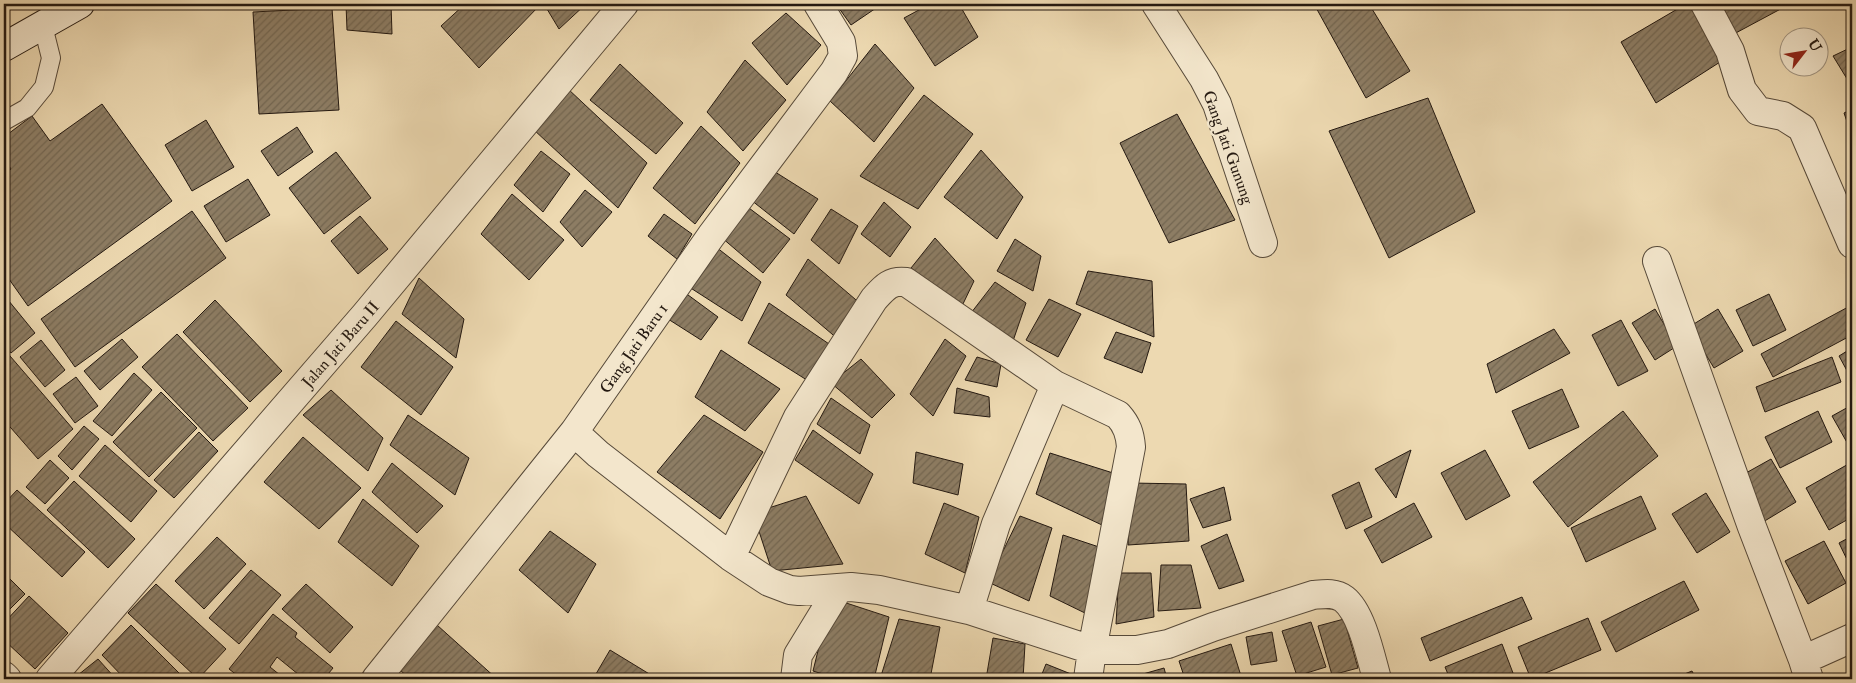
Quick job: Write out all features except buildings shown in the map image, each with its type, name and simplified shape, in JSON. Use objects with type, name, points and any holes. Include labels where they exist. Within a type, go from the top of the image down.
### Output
[{"type":"street","points":[[4,47],[78,4]]},
{"type":"street","name":"Jalan Jati Baru II","points":[[50,679],[365,315],[624,4]]},
{"type":"street","name":"Gang Jati Baru 1","points":[[376,679],[574,432],[712,236],[834,72],[843,56],[838,37],[818,4]]},
{"type":"street","name":"Gang Jati Gunung","points":[[1156,4],[1204,79],[1217,104],[1263,242]]},
{"type":"street","points":[[1705,4],[1730,51],[1742,90],[1758,111],[1783,116],[1802,128],[1852,244]]},
{"type":"street","points":[[1658,261],[1752,526],[1806,670],[1852,638]]},
{"type":"street","points":[[730,557],[798,417],[874,299],[890,283],[906,282],[1055,385],[1118,415],[1129,433],[1131,448],[1088,679]]},
{"type":"street","points":[[969,610],[996,524],[1055,385]]},
{"type":"street","points":[[574,432],[598,454],[730,557],[769,582],[790,590],[851,587],[879,590],[969,610],[1092,650],[1137,650],[1168,644],[1304,598],[1330,593],[1344,599],[1359,620],[1377,679]]},
{"type":"street","points":[[795,679],[798,655],[839,588]]},
{"type":"street","points":[[4,676],[7,679]]},
{"type":"lane","points":[[4,121],[27,108],[44,88],[51,58],[45,34],[45,24]]}]
